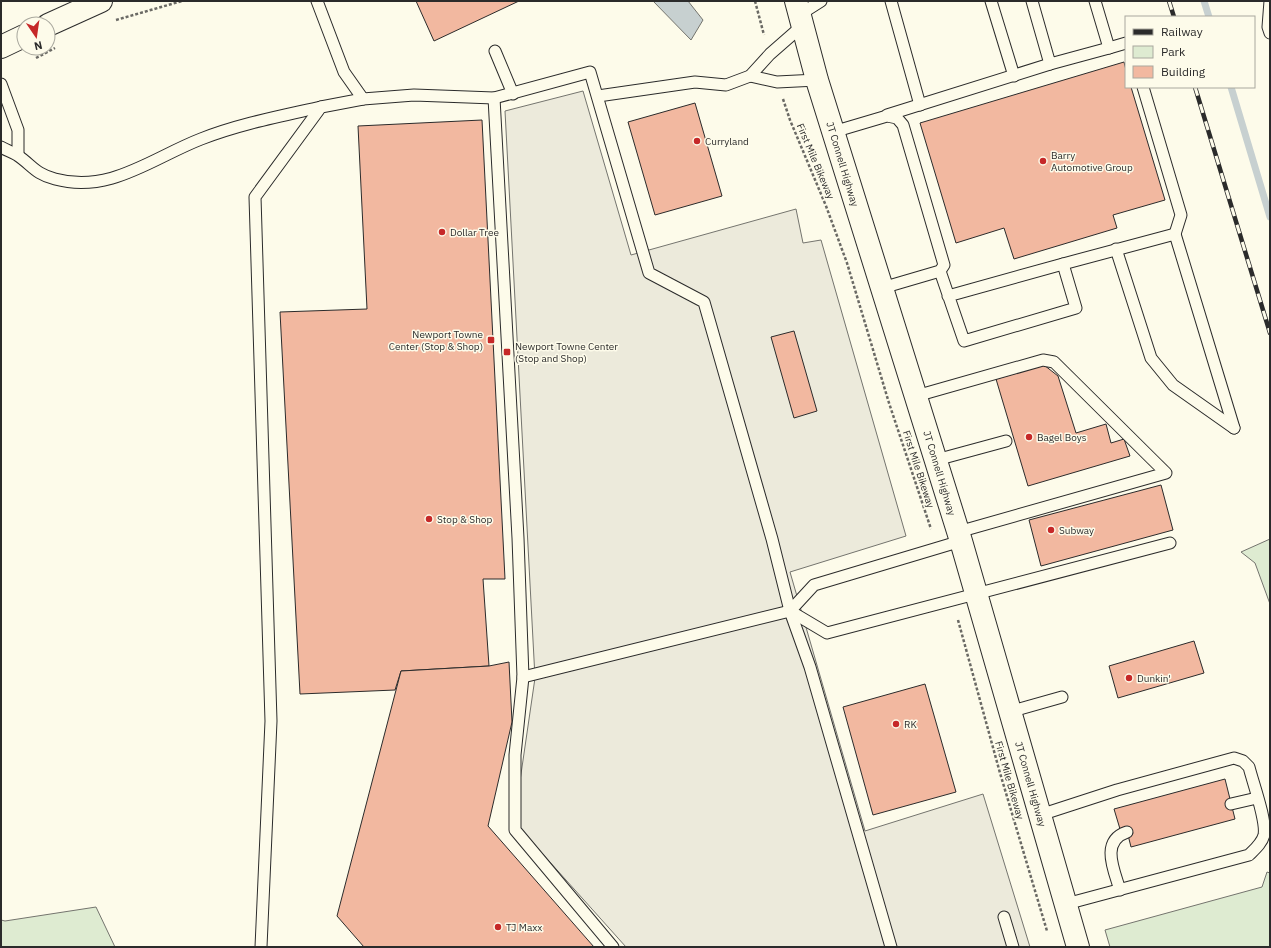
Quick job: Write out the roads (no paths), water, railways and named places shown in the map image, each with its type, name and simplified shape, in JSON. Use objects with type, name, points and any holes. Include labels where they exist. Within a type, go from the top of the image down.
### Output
[{"type":"highway","points":[[56,21],[101,1]]},
{"type":"highway","name":"JT Connell Highway","points":[[799,14],[833,132],[960,536],[975,593],[1078,947]]},
{"type":"highway","points":[[1,47],[16,40]]},
{"type":"lane","points":[[317,1],[344,72],[363,99]]},
{"type":"lane","points":[[598,96],[695,82],[726,85],[750,76],[770,54],[799,14],[821,1]]},
{"type":"lane","points":[[891,1],[920,105]]},
{"type":"lane","points":[[991,1],[1014,76]]},
{"type":"lane","points":[[1032,1],[1050,64]]},
{"type":"lane","points":[[1095,1],[1109,48]]},
{"type":"lane","points":[[1270,1],[1268,27],[1270,33]]},
{"type":"lane","points":[[833,132],[1050,64],[1125,43]]},
{"type":"lane","points":[[495,51],[513,94]]},
{"type":"lane","points":[[1,147],[18,155],[40,174],[55,179],[74,182],[106,181],[134,170],[200,139],[225,131],[321,107],[363,99],[414,95],[494,98],[590,72],[649,273],[704,302],[772,539],[790,611],[810,667],[891,947]]},
{"type":"lane","points":[[750,76],[778,82],[817,80]]},
{"type":"lane","points":[[1,84],[18,130],[18,155]]},
{"type":"lane","points":[[1116,249],[1151,358],[1173,385],[1234,428],[1175,234],[1181,215],[1142,88]]},
{"type":"lane","points":[[494,98],[518,538],[523,678],[515,755],[515,830],[613,947]]},
{"type":"lane","points":[[261,947],[271,721],[254,197],[321,107]]},
{"type":"lane","points":[[882,288],[940,271],[944,265],[903,125],[897,118],[886,116]]},
{"type":"lane","points":[[948,296],[1175,234]]},
{"type":"lane","points":[[940,271],[964,341],[1076,308],[1063,264]]},
{"type":"lane","points":[[523,678],[790,611],[814,585],[937,548],[960,536],[1166,473],[1054,362],[1043,360],[916,396]]},
{"type":"lane","points":[[936,460],[1006,441]]},
{"type":"lane","points":[[790,611],[827,633],[1170,543]]},
{"type":"lane","points":[[1010,712],[1062,697]]},
{"type":"lane","points":[[1040,815],[1117,790],[1234,758],[1242,761],[1249,767],[1264,826],[1264,836],[1258,846],[1249,855],[1066,904]]},
{"type":"lane","points":[[1232,804],[1257,798]]},
{"type":"lane","points":[[1120,890],[1111,857],[1111,848],[1119,835],[1127,832]]},
{"type":"lane","points":[[1004,917],[1013,947]]},
{"type":"waterway","points":[[1204,1],[1209,16]]},
{"type":"waterway","points":[[1231,88],[1270,217]]},
{"type":"railway","points":[[1169,1],[1174,16]]},
{"type":"railway","points":[[1195,88],[1270,333]]},
{"type":"place","name":"Curryland","points":[[697,141]]},
{"type":"place","name":"Barry Automotive Group","points":[[1043,161]]},
{"type":"place","name":"Dollar Tree","points":[[442,232]]},
{"type":"place","name":"Newport Towne Center (Stop & Shop)","points":[[491,340]]},
{"type":"place","name":"Newport Towne Center (Stop and Shop)","points":[[507,352]]},
{"type":"place","name":"Bagel Boys","points":[[1029,437]]},
{"type":"place","name":"Stop & Shop","points":[[429,519]]},
{"type":"place","name":"Subway","points":[[1051,530]]},
{"type":"place","name":"Dunkin'","points":[[1129,678]]},
{"type":"place","name":"RK","points":[[896,724]]},
{"type":"place","name":"TJ Maxx","points":[[498,927]]}]
